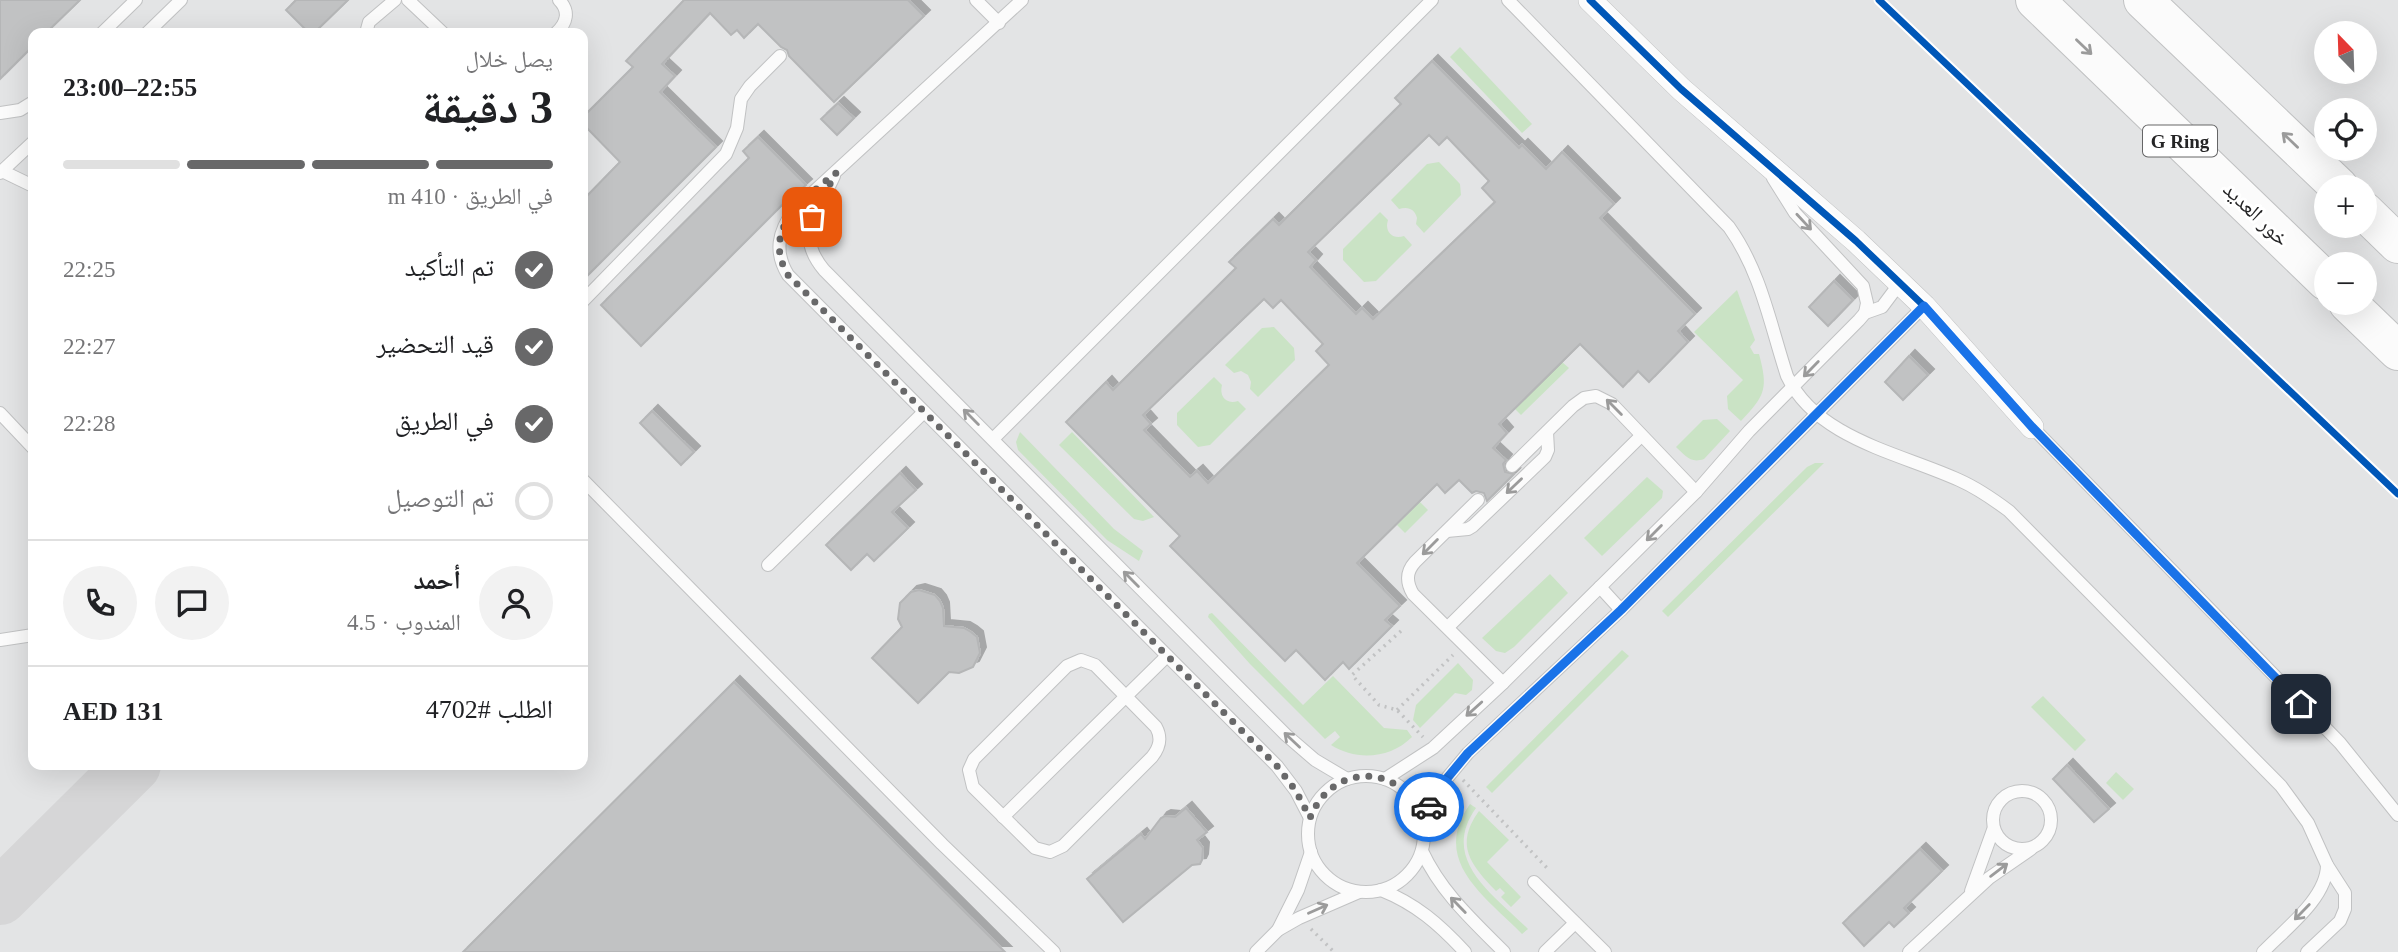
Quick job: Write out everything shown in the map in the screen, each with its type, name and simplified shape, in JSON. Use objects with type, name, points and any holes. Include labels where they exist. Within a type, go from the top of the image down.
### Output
[{"type":"highway","name":"خور العديد","points":[[2035,0],[2314,269]]},
{"type":"highway","points":[[2143,0],[2326,175]]},
{"type":"highway","points":[[2377,224],[2398,244]]},
{"type":"highway","points":[[2360,315],[2398,351]]},
{"type":"street","points":[[1590,0],[1681,89],[1827,214],[1924,306],[2032,427]]},
{"type":"lane","points":[[107,28],[136,0]]},
{"type":"lane","points":[[151,28],[181,0]]},
{"type":"lane","points":[[367,28],[369,22],[395,0]]},
{"type":"lane","points":[[408,0],[438,28]]},
{"type":"lane","points":[[559,0],[566,11],[566,18],[559,28]]},
{"type":"lane","points":[[976,0],[999,23]]},
{"type":"lane","points":[[1022,0],[807,197],[788,218],[780,238],[780,258],[788,275],[1277,766],[1296,791],[1310,818]]},
{"type":"lane","points":[[993,439],[1432,0]]},
{"type":"lane","points":[[1508,0],[1729,227],[1749,258],[1787,376],[1793,388],[1818,414],[1848,436],[1957,479],[2009,511],[2281,786],[2308,822],[2327,865],[2342,885],[2346,901],[2340,921],[2307,952]]},
{"type":"lane","points":[[588,296],[726,154],[737,128],[741,99],[780,56]]},
{"type":"lane","points":[[0,113],[20,110],[28,105]]},
{"type":"lane","points":[[28,147],[1,172],[28,184]]},
{"type":"lane","points":[[1767,165],[1795,213],[1863,286],[1867,303],[1865,313]]},
{"type":"lane","points":[[836,173],[812,217],[810,226],[810,244],[818,262],[1286,735],[1315,760],[1347,779]]},
{"type":"lane","points":[[1385,779],[1433,748],[1503,683],[1696,492],[1749,431],[1865,313],[1881,307],[1900,283]]},
{"type":"lane","points":[[1423,820],[1443,783],[1468,753],[1621,610],[1924,306]]},
{"type":"lane","points":[[1512,466],[1579,402],[1596,396],[1607,399],[1696,492]]},
{"type":"lane","points":[[768,565],[924,412]]},
{"type":"lane","points":[[0,413],[28,442]]},
{"type":"lane","points":[[2032,427],[2340,744],[2398,815]]},
{"type":"lane","points":[[1447,531],[1473,526],[1545,457],[1548,450],[1547,432]]},
{"type":"lane","points":[[1448,627],[1641,436]]},
{"type":"lane","points":[[588,485],[914,816],[1054,952]]},
{"type":"lane","points":[[1478,500],[1411,567],[1408,580],[1413,594],[1503,683]]},
{"type":"lane","points":[[1600,587],[1621,610]]},
{"type":"lane","points":[[0,640],[28,636]]},
{"type":"lane","points":[[1003,817],[1167,656]]},
{"type":"lane","points":[[1073,662],[1089,662],[1125,696],[1156,727],[1160,738],[1157,752],[1063,846],[1050,852],[1035,848],[970,782],[970,765],[1073,662]]},
{"type":"lane","points":[[1360,776],[1385,779],[1405,790],[1419,809],[1423,820],[1422,851],[1402,880],[1381,890],[1349,890],[1329,879],[1321,871],[1308,841],[1310,818],[1320,798],[1347,779],[1360,776]]},
{"type":"lane","points":[[1909,952],[1969,894],[2039,844],[2050,829],[2050,811],[2039,796],[2022,791],[2004,796],[1993,811],[1993,830],[1969,894]]},
{"type":"lane","points":[[1993,830],[2004,845],[2022,850],[2031,848]]},
{"type":"lane","points":[[1422,851],[1449,896],[1504,952]]},
{"type":"lane","points":[[1278,930],[1298,890],[1311,852]]},
{"type":"lane","points":[[2263,952],[2316,897],[2327,875],[2327,865]]},
{"type":"lane","points":[[1535,881],[1605,952]]},
{"type":"lane","points":[[1381,890],[1420,909],[1443,928],[1465,952]]},
{"type":"lane","points":[[1255,952],[1278,930],[1359,892]]},
{"type":"lane","points":[[1545,952],[1575,922]]},
{"type":"path","points":[[1401,631],[1352,675],[1380,705],[1396,710],[1433,748]]},
{"type":"path","points":[[1396,710],[1464,644]]},
{"type":"path","points":[[1454,770],[1548,869],[1535,881]]},
{"type":"path","points":[[1299,918],[1334,952]]},
{"type":"green space","points":[[1460,47],[1532,124],[1522,133],[1450,57]]},
{"type":"green space","points":[[1439,162],[1460,184],[1461,195],[1424,233],[1416,224],[1417,218],[1413,210],[1399,209],[1391,200],[1427,164]]},
{"type":"green space","points":[[1380,212],[1388,220],[1387,228],[1390,234],[1396,237],[1404,236],[1412,245],[1376,281],[1364,282],[1343,260],[1343,249]]},
{"type":"green space","points":[[1737,290],[1755,340],[1750,347],[1754,354],[1759,354],[1764,375],[1760,397],[1741,421],[1728,409],[1727,396],[1743,380],[1694,332]]},
{"type":"green space","points":[[1274,327],[1294,348],[1295,360],[1258,397],[1250,389],[1248,375],[1241,371],[1234,373],[1225,365],[1262,328]]},
{"type":"green space","points":[[1562,362],[1569,368],[1521,415],[1515,409]]},
{"type":"green space","points":[[1214,377],[1222,385],[1224,399],[1230,402],[1238,401],[1246,409],[1210,445],[1198,447],[1177,425],[1177,413]]},
{"type":"green space","points":[[1717,419],[1730,431],[1704,459],[1691,460],[1676,447],[1703,420]]},
{"type":"green space","points":[[1020,432],[1114,529],[1143,551],[1139,561],[1107,540],[1018,450],[1016,442]]},
{"type":"green space","points":[[1072,432],[1154,517],[1143,521],[1134,519],[1059,445]]},
{"type":"green space","points":[[1824,463],[1668,617],[1662,611],[1807,467]]},
{"type":"green space","points":[[1647,477],[1663,491],[1662,498],[1602,556],[1584,538]]},
{"type":"green space","points":[[1420,502],[1428,510],[1405,533],[1397,525]]},
{"type":"green space","points":[[1550,574],[1568,593],[1514,647],[1505,653],[1496,651],[1482,638]]},
{"type":"green space","points":[[1212,613],[1303,705],[1333,676],[1384,728],[1407,730],[1412,737],[1394,750],[1373,755],[1351,754],[1331,745],[1340,737],[1335,731],[1325,739],[1250,664],[1208,617]]},
{"type":"green space","points":[[1622,650],[1629,656],[1492,793],[1486,787]]},
{"type":"green space","points":[[1458,663],[1473,680],[1472,690],[1466,695],[1455,693],[1420,728],[1413,720],[1416,705]]},
{"type":"green space","points":[[2043,696],[2086,740],[2075,751],[2031,707]]},
{"type":"green space","points":[[2116,772],[2134,789],[2123,800],[2106,783]]},
{"type":"green space","points":[[1470,804],[1476,808],[1466,827],[1464,844],[1467,860],[1487,889],[1528,929],[1522,934],[1479,891],[1459,860],[1456,843],[1459,824]]},
{"type":"green space","points":[[1479,811],[1509,840],[1487,862],[1521,897],[1511,907],[1501,897],[1505,893],[1500,888],[1496,891],[1479,872],[1469,854],[1468,834]]},
{"type":"building","points":[[0,0],[80,0],[51,28],[28,28],[28,51],[0,79]]},
{"type":"building","points":[[296,0],[348,0],[319,28],[304,28],[286,10]]},
{"type":"building","points":[[684,0],[908,0],[924,16],[834,102],[789,56],[787,50],[758,24],[744,38],[737,30],[731,35],[710,13],[662,64],[675,76],[660,92],[716,147],[588,275],[588,195],[620,162],[588,129],[588,112],[633,67],[626,61]]},
{"type":"building","points":[[1432,61],[1519,148],[1522,145],[1546,169],[1562,152],[1614,204],[1600,218],[1695,314],[1678,331],[1688,342],[1649,382],[1638,371],[1623,387],[1580,344],[1499,424],[1507,433],[1493,448],[1506,460],[1503,464],[1505,472],[1514,474],[1487,501],[1484,493],[1472,493],[1459,480],[1445,493],[1437,484],[1357,563],[1400,606],[1385,620],[1392,626],[1349,669],[1343,662],[1325,680],[1296,650],[1285,661],[1170,546],[1180,536],[1066,422],[1106,382],[1113,390],[1236,268],[1229,262],[1273,219],[1279,225],[1401,104],[1395,98]],"holes":[[[1429,135],[1439,145],[1447,137],[1489,181],[1482,188],[1495,202],[1373,319],[1362,308],[1356,314],[1310,267],[1316,260],[1308,252]],[[1264,299],[1273,308],[1281,300],[1323,344],[1316,351],[1329,365],[1208,483],[1197,471],[1190,477],[1144,430],[1151,424],[1143,415]]]},
{"type":"building","points":[[838,103],[854,118],[837,135],[821,119]]},
{"type":"building","points":[[758,137],[806,185],[790,197],[641,346],[601,305],[749,158],[743,151]]},
{"type":"building","points":[[1834,281],[1853,300],[1828,326],[1809,307]]},
{"type":"building","points":[[1909,356],[1928,375],[1903,400],[1885,382]]},
{"type":"building","points":[[652,411],[694,452],[681,465],[640,423]]},
{"type":"building","points":[[900,473],[916,490],[892,512],[908,528],[874,561],[867,554],[851,570],[826,545]]},
{"type":"building","points":[[919,590],[935,595],[940,601],[944,626],[964,628],[977,637],[980,653],[973,667],[959,673],[949,672],[918,703],[872,658],[902,627],[898,619],[900,603],[911,592]]},
{"type":"building","points":[[734,682],[1005,952],[463,952]]},
{"type":"building","points":[[2067,765],[2109,809],[2094,822],[2053,779]]},
{"type":"building","points":[[1186,808],[1207,832],[1197,840],[1203,848],[1200,864],[1192,865],[1123,922],[1087,879],[1141,834],[1145,839],[1161,818],[1175,817]]},
{"type":"building","points":[[1920,849],[1942,871],[1904,908],[1909,913],[1894,927],[1889,922],[1864,946],[1843,923]]},
{"type":"taxiway","points":[[0,897],[128,770]]},
{"type":"cycle path","points":[[1590,0],[1681,89],[1856,241],[1924,306],[2032,427]]},
{"type":"cycle path","points":[[1879,0],[2398,494]]},
{"type":"way so far","points":[[812,217],[836,173],[794,210],[783,227],[778,250],[788,275],[1277,766],[1296,791],[1310,818],[1320,798],[1328,790],[1347,779],[1360,776],[1385,779],[1405,790],[1413,799],[1423,820],[1429,807]]},
{"type":"route","points":[[1429,807],[1443,783],[1468,753],[1621,610],[1924,306],[2032,427],[2301,704]]}]
